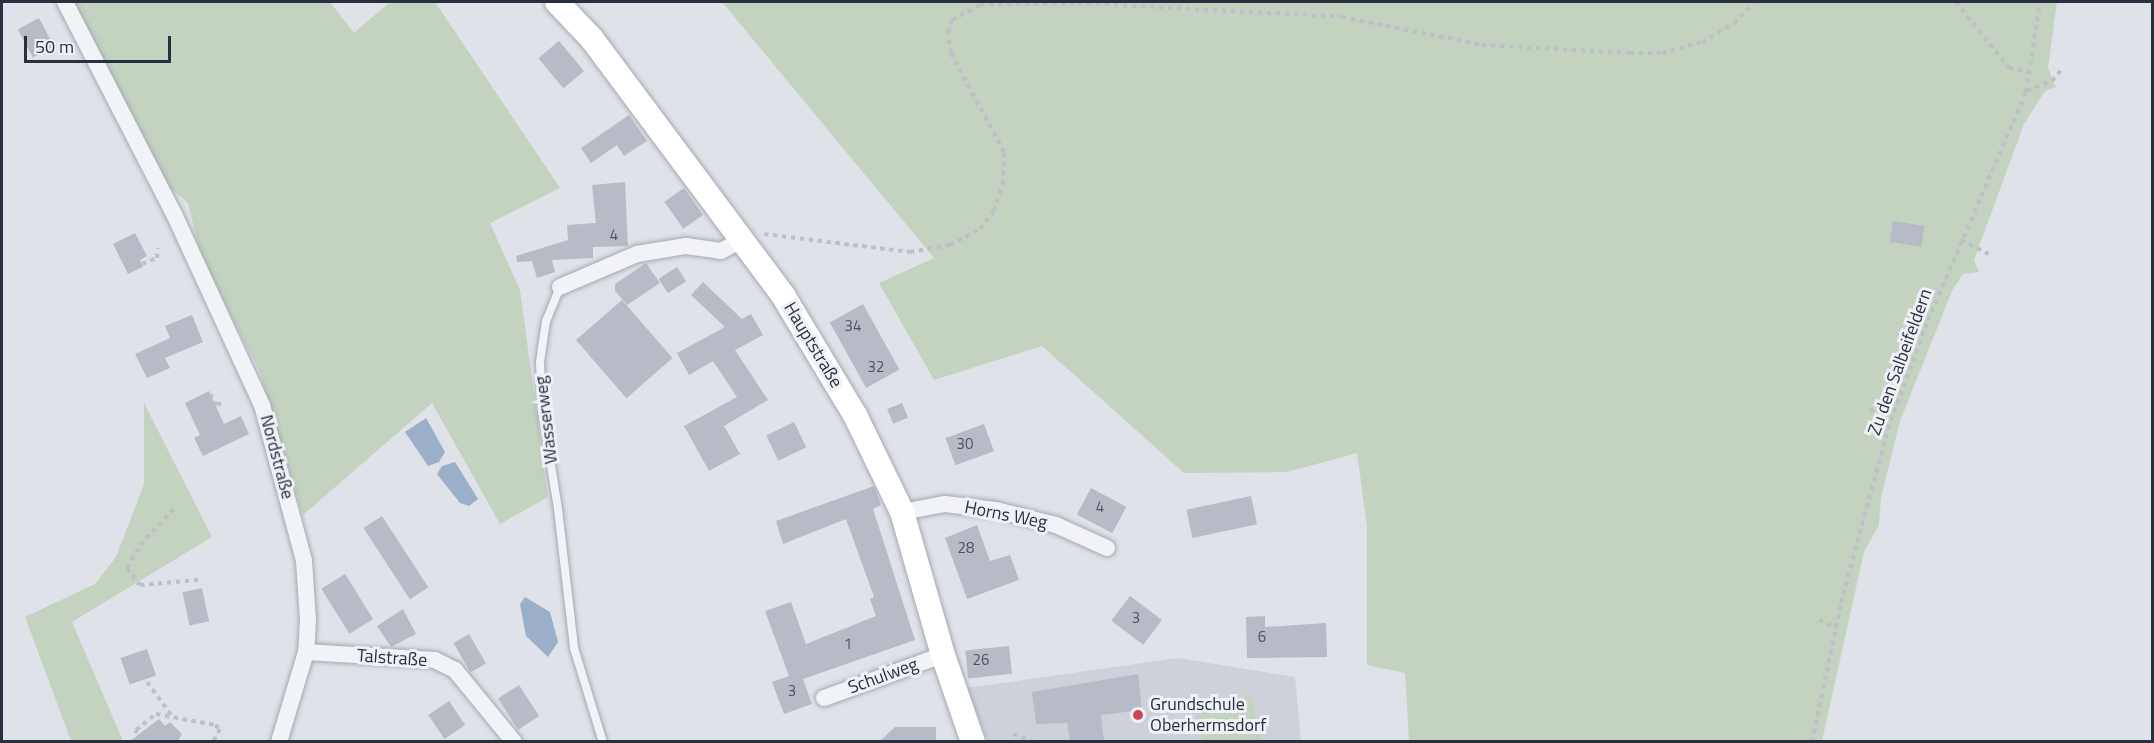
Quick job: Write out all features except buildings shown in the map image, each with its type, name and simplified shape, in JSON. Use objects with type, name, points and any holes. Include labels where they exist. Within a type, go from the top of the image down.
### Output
[{"type":"street","name":"Nordstraße","points":[[65,2],[162,190],[253,378],[262,405],[304,561],[306,652],[279,741]]},
{"type":"street","name":"Hauptstraße","points":[[557,2],[592,39],[740,241],[784,297],[855,415],[902,512],[943,655],[973,741]]},
{"type":"street","name":"Wasserweg","points":[[560,287],[637,255],[686,246],[721,251],[740,241]]},
{"type":"street","name":"Horns Weg","points":[[902,512],[945,504],[996,510],[1056,525],[1107,548]]},
{"type":"street","name":"Talstraße","points":[[306,652],[435,660],[455,670],[514,741]]},
{"type":"street","name":"Schulweg","points":[[824,698],[943,655]]},
{"type":"lane","name":"Wasserweg","points":[[560,287],[546,321],[540,362],[542,410],[558,509],[574,648],[603,741]]},
{"type":"path","points":[[740,241],[758,235],[781,234],[910,252],[950,244],[980,229],[994,211],[1003,184],[1004,152],[951,53],[948,33],[952,20],[980,4],[1078,3],[1342,17],[1482,45],[1662,53],[1701,42],[1734,23],[1755,2]]},
{"type":"path","points":[[1956,2],[2010,68],[2029,72]]},
{"type":"path","name":"Zu den Salbeifeldern","points":[[1812,741],[1836,627],[1888,429],[1961,240],[2026,92],[2040,2]]},
{"type":"path","points":[[2026,92],[2052,81],[2063,68]]},
{"type":"path","points":[[1961,240],[1989,254]]},
{"type":"path","points":[[142,264],[157,258],[158,248]]},
{"type":"path","points":[[210,394],[217,405],[225,401]]},
{"type":"path","points":[[1870,408],[1888,429]]},
{"type":"path","points":[[174,509],[143,541],[126,568],[140,585],[198,580]]},
{"type":"path","points":[[1820,620],[1836,627]]},
{"type":"path","points":[[147,682],[172,716]]},
{"type":"path","points":[[137,741],[136,730],[156,714],[215,725],[220,729],[213,741]]},
{"type":"path","points":[[1013,734],[1034,741]]},
{"type":"shaded area","name":"Grundschule Oberhermsdorf","points":[[1178,658],[1295,677],[1301,741],[988,741],[967,688]]},
{"type":"green space","points":[[74,2],[330,2],[354,33],[390,2],[435,2],[560,188],[490,223],[520,290],[548,497],[500,524],[432,403],[303,515],[259,370],[201,257],[188,203],[170,188]]},
{"type":"green space","points":[[722,2],[2057,2],[2048,68],[2056,87],[2045,91],[2024,124],[1974,260],[1979,272],[1963,274],[1952,291],[1900,421],[1881,498],[1879,525],[1864,552],[1822,741],[1409,741],[1405,673],[1367,665],[1367,526],[1357,453],[1287,472],[1184,473],[1042,346],[934,380],[879,283],[934,258]]},
{"type":"green space","points":[[144,403],[212,537],[72,622],[123,741],[71,741],[25,617],[95,584],[116,557],[144,484]]},
{"type":"green space","points":[[1251,696],[1261,741],[1203,741],[1194,701]]},
{"type":"water","points":[[426,418],[445,452],[439,462],[428,466],[405,432]]},
{"type":"water","points":[[455,462],[478,499],[469,506],[460,503],[437,474],[442,466]]},
{"type":"water","points":[[525,597],[550,612],[558,642],[548,657],[526,636],[520,604]]},
{"type":"place","name":"Grundschule Oberhermsdorf","points":[[1138,715]]}]
